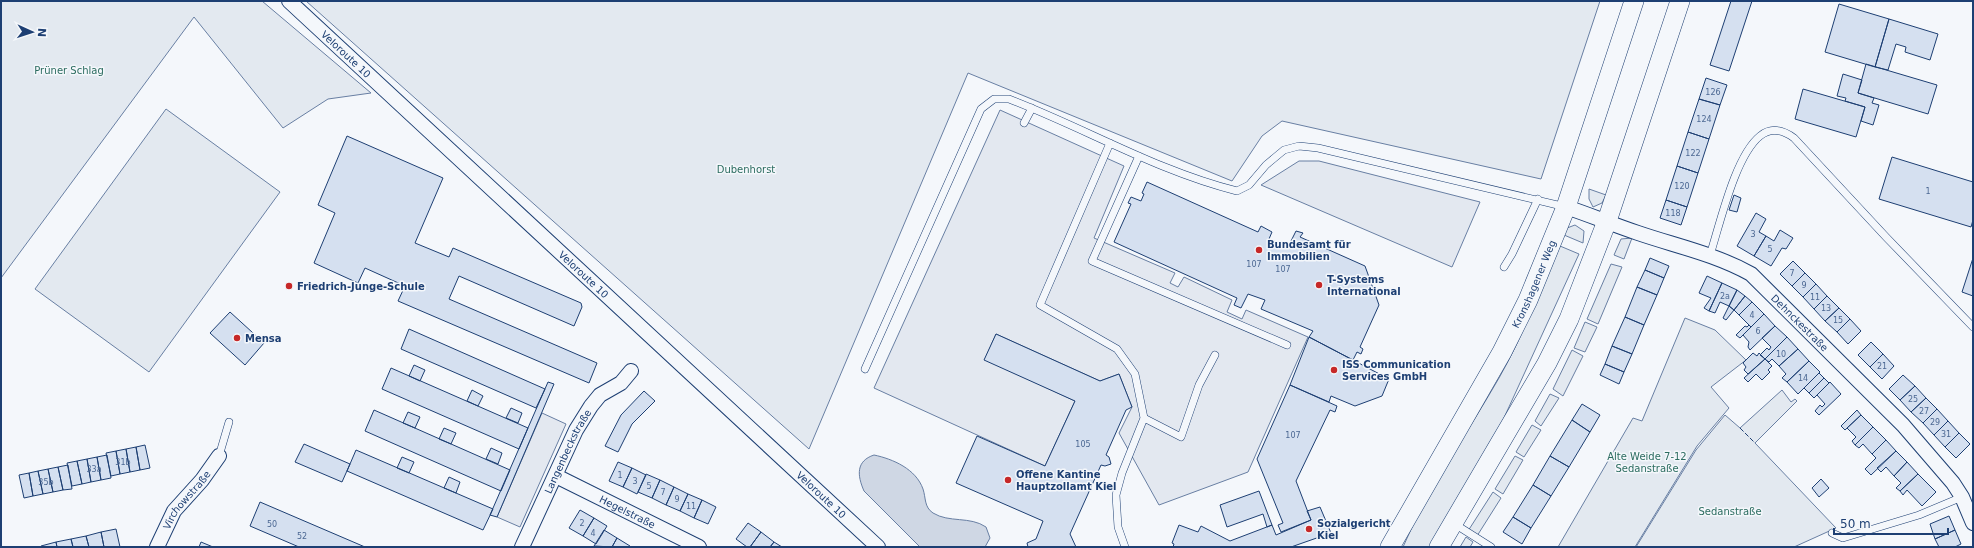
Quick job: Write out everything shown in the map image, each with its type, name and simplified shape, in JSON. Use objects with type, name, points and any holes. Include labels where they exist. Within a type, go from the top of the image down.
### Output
[{"type":"main road","name":"Kronshagener Weg","points":[[1390,547],[1502,352],[1528,300],[1566,207],[1634,1]]},
{"type":"main road","points":[[1439,547],[1547,363],[1569,319],[1607,221],[1680,1]]},
{"type":"street","name":"Veloroute 10","points":[[290,1],[878,547]]},
{"type":"street","name":"Dehnckestraße","points":[[1566,207],[1637,233],[1710,255],[1738,267],[1754,277],[1903,425],[1953,483],[1962,497],[1973,523]]},
{"type":"street","name":"Langenbeckstraße","points":[[522,547],[576,430],[591,406],[600,395],[621,383],[632,371]]},
{"type":"street","name":"Virchowstraße","points":[[157,547],[174,511],[202,480],[219,456]]},
{"type":"street","name":"Hegelstraße","points":[[556,476],[699,547]]},
{"type":"lane","points":[[865,369],[981,109],[994,99],[1009,99],[1139,156],[1211,184],[1237,191],[1249,185],[1266,166],[1284,150],[1299,146],[1318,148],[1538,199],[1566,207]]},
{"type":"lane","points":[[1024,123],[1032,108]]},
{"type":"lane","points":[[1710,255],[1735,177],[1746,154],[1760,136],[1773,130],[1780,130],[1787,132],[1794,138],[1973,327]]},
{"type":"lane","points":[[1110,143],[1040,305],[1117,349],[1136,374],[1144,418],[1122,473],[1116,495],[1118,527],[1125,547]]},
{"type":"lane","points":[[1139,156],[1092,260],[1287,344]]},
{"type":"lane","points":[[1504,267],[1512,254],[1538,199]]},
{"type":"lane","points":[[1144,418],[1181,437],[1199,385],[1215,355]]},
{"type":"lane","points":[[219,456],[229,422]]},
{"type":"lane","points":[[1832,533],[1843,538],[1919,515],[1962,497]]},
{"type":"lane","points":[[1453,523],[1491,547]]},
{"type":"green space","name":"Prüner Schlag","points":[[1,1],[262,1],[371,93],[328,99],[283,128],[194,17],[1,278]]},
{"type":"green space","name":"Dubenhorst","points":[[306,1],[1600,1],[1541,179],[1282,121],[1262,136],[1232,181],[968,73],[809,449]]},
{"type":"green space","points":[[166,109],[280,192],[149,372],[35,289]]},
{"type":"green space","points":[[1589,189],[1606,195],[1602,203],[1593,207],[1589,199]]},
{"type":"green space","points":[[1575,225],[1584,231],[1583,243],[1564,235],[1567,228]]},
{"type":"green space","points":[[1632,238],[1624,259],[1614,255],[1621,239]]},
{"type":"green space","points":[[1560,246],[1579,254],[1503,420],[1429,547],[1403,547],[1436,482],[1508,362]]},
{"type":"green space","points":[[1611,264],[1622,267],[1598,324],[1587,319]]},
{"type":"green space","name":"Alte Weide 7-12 Sedanstraße","points":[[1685,318],[1715,330],[1746,360],[1711,387],[1729,408],[1697,446],[1635,547],[1558,547],[1633,418],[1642,421]]},
{"type":"green space","points":[[1585,322],[1597,327],[1585,352],[1574,348]]},
{"type":"green space","points":[[1572,350],[1583,356],[1563,396],[1553,389]]},
{"type":"green space","name":"Sedanstraße","points":[[1782,390],[1791,402],[1795,399],[1797,401],[1755,443],[1836,528],[1794,547],[1636,547],[1696,450],[1725,415],[1740,428]]},
{"type":"green space","points":[[1550,394],[1559,398],[1541,426],[1535,421]]},
{"type":"green space","points":[[1532,425],[1541,430],[1524,457],[1516,452]]},
{"type":"green space","points":[[1515,456],[1523,460],[1503,494],[1495,489]]},
{"type":"green space","points":[[1493,492],[1501,498],[1477,536],[1468,531]]},
{"type":"green space","points":[[1466,537],[1473,542],[1470,547],[1460,547]]},
{"type":"shaded area","points":[[1000,110],[1124,166],[1094,238],[1175,273],[1170,283],[1178,287],[1184,277],[1232,300],[1227,312],[1242,319],[1246,310],[1308,337],[1248,472],[1159,505],[1119,433],[1132,407],[1119,374],[1100,381],[996,334],[985,359],[1075,401],[1045,466],[874,388]]},
{"type":"shaded area","points":[[1299,161],[1319,161],[1480,202],[1452,267],[1261,185]]},
{"type":"shaded area","points":[[542,413],[566,424],[520,527],[497,517]]},
{"type":"shaded area","points":[[874,455],[896,462],[915,476],[923,489],[928,508],[933,513],[946,518],[973,522],[986,527],[990,538],[985,547],[920,547],[864,491],[859,474],[861,465],[864,461]]},
{"type":"building","points":[[1731,1],[1752,1],[1729,71],[1710,65]]},
{"type":"building","points":[[1839,4],[1889,19],[1875,67],[1825,52]]},
{"type":"building","points":[[1889,19],[1938,34],[1930,60],[1905,52],[1906,47],[1896,44],[1888,70],[1875,67]]},
{"type":"building","points":[[1866,64],[1937,85],[1928,114],[1858,93]]},
{"type":"building","points":[[1843,74],[1862,80],[1858,93],[1874,98],[1872,103],[1879,105],[1873,125],[1861,121],[1865,107],[1845,101],[1846,98],[1837,96]]},
{"type":"building","points":[[1706,78],[1727,85],[1720,105],[1699,99]]},
{"type":"building","points":[[1803,89],[1865,107],[1856,137],[1795,119]]},
{"type":"building","points":[[1699,99],[1720,105],[1709,139],[1688,132]]},
{"type":"building","points":[[1688,132],[1709,139],[1698,173],[1677,166]]},
{"type":"building","points":[[347,136],[443,178],[415,243],[449,257],[453,248],[581,303],[582,307],[574,326],[459,276],[449,299],[597,363],[589,383],[398,301],[405,286],[365,268],[358,283],[314,263],[335,213],[318,205]]},
{"type":"building","points":[[1892,157],[1973,182],[1973,220],[1971,227],[1879,199]]},
{"type":"building","points":[[1677,166],[1698,173],[1687,207],[1666,200]]},
{"type":"building","points":[[1147,182],[1258,232],[1261,226],[1272,232],[1269,239],[1288,247],[1296,231],[1303,233],[1300,237],[1365,266],[1379,305],[1360,347],[1363,349],[1361,354],[1357,352],[1353,360],[1309,337],[1313,331],[1261,309],[1265,300],[1248,294],[1241,308],[1234,305],[1237,298],[1114,242],[1131,204],[1128,203],[1131,197],[1141,201],[1144,194],[1142,193]]},
{"type":"building","points":[[1734,195],[1741,198],[1737,212],[1729,210]]},
{"type":"building","points":[[1666,200],[1687,207],[1681,225],[1660,218]]},
{"type":"building","points":[[1756,213],[1766,219],[1759,232],[1766,236],[1754,256],[1737,246]]},
{"type":"building","points":[[1780,230],[1793,238],[1786,249],[1782,248],[1771,266],[1754,256],[1766,236],[1774,241]]},
{"type":"building","points":[[1650,258],[1669,266],[1664,278],[1645,270]]},
{"type":"building","points":[[1973,258],[1973,296],[1962,292]]},
{"type":"building","points":[[1793,261],[1805,273],[1792,286],[1780,274]]},
{"type":"building","points":[[1645,270],[1664,278],[1657,295],[1637,287]]},
{"type":"building","points":[[1805,273],[1816,284],[1803,297],[1792,286]]},
{"type":"building","points":[[1707,276],[1722,283],[1709,311],[1704,308],[1711,298],[1699,293]]},
{"type":"building","points":[[1722,283],[1737,290],[1729,306],[1720,302],[1715,313],[1709,311]]},
{"type":"building","points":[[1816,284],[1827,296],[1814,309],[1803,297]]},
{"type":"building","points":[[1637,287],[1657,295],[1644,325],[1625,317]]},
{"type":"building","points":[[1737,290],[1745,296],[1734,310],[1729,306]]},
{"type":"building","points":[[1745,296],[1752,302],[1739,315],[1734,310]]},
{"type":"building","points":[[1827,296],[1839,308],[1825,321],[1814,309]]},
{"type":"building","points":[[1752,302],[1764,314],[1751,327],[1739,315]]},
{"type":"building","points":[[1729,306],[1734,310],[1726,320],[1723,318]]},
{"type":"building","points":[[1839,308],[1850,319],[1837,332],[1825,321]]},
{"type":"building","name":"Mensa","points":[[230,312],[264,343],[245,365],[210,333]]},
{"type":"building","points":[[1764,314],[1775,326],[1750,350],[1748,347],[1749,342],[1743,335]]},
{"type":"building","points":[[1625,317],[1644,325],[1632,354],[1612,346]]},
{"type":"building","points":[[1850,319],[1861,331],[1848,344],[1837,332]]},
{"type":"building","points":[[1749,325],[1751,327],[1740,338],[1736,335],[1745,326],[1747,327]]},
{"type":"building","points":[[1775,326],[1787,337],[1765,359],[1760,355],[1767,348],[1769,350],[1771,347],[1762,338]]},
{"type":"building","points":[[409,329],[545,389],[536,408],[401,349]]},
{"type":"building","points":[[996,334],[1100,381],[1119,374],[1132,407],[1126,410],[1106,455],[1109,457],[1111,464],[1105,466],[1101,465],[1070,534],[1076,547],[1028,547],[1027,543],[1036,539],[1043,521],[956,483],[977,436],[1045,466],[1075,401],[984,360]]},
{"type":"building","name":"ISS Communication Services GmbH","points":[[1309,337],[1389,379],[1382,396],[1355,406],[1331,396],[1329,402],[1290,385]]},
{"type":"building","points":[[1787,337],[1798,349],[1779,366],[1772,359],[1769,362],[1765,359]]},
{"type":"building","points":[[1871,342],[1883,354],[1870,367],[1858,355]]},
{"type":"building","points":[[1612,346],[1632,354],[1624,372],[1605,364]]},
{"type":"building","points":[[1798,349],[1809,361],[1787,382],[1782,378],[1786,374],[1779,366]]},
{"type":"building","points":[[1753,353],[1757,356],[1759,353],[1765,359],[1748,374],[1744,370],[1746,367],[1743,363]]},
{"type":"building","points":[[1883,354],[1894,366],[1882,379],[1870,367]]},
{"type":"building","points":[[1765,359],[1772,366],[1768,370],[1770,372],[1762,380],[1756,374],[1748,382],[1744,378]]},
{"type":"building","points":[[1809,361],[1820,372],[1798,394],[1787,382]]},
{"type":"building","points":[[1605,364],[1624,372],[1619,384],[1600,375]]},
{"type":"building","points":[[414,365],[425,370],[420,381],[409,376]]},
{"type":"building","points":[[391,368],[528,428],[519,449],[382,389]]},
{"type":"building","points":[[1819,373],[1824,378],[1809,393],[1804,388]]},
{"type":"building","points":[[1903,375],[1915,386],[1900,400],[1889,389]]},
{"type":"building","points":[[1824,378],[1829,383],[1814,398],[1809,393]]},
{"type":"building","points":[[548,382],[554,384],[497,517],[490,515]]},
{"type":"building","points":[[1830,382],[1841,394],[1819,415],[1815,411],[1820,405],[1822,407],[1825,404],[1817,395]]},
{"type":"building","points":[[1290,385],[1337,406],[1335,412],[1330,410],[1296,481],[1311,520],[1281,532],[1278,525],[1283,523],[1257,459]]},
{"type":"building","points":[[1915,386],[1926,398],[1911,412],[1900,400]]},
{"type":"building","points":[[472,390],[483,396],[478,406],[467,401]]},
{"type":"building","points":[[644,391],[655,401],[632,424],[618,452],[605,446],[621,415]]},
{"type":"building","points":[[1926,398],[1937,409],[1923,423],[1911,412]]},
{"type":"building","points":[[1582,404],[1600,415],[1590,432],[1572,420]]},
{"type":"building","points":[[511,408],[522,413],[518,423],[506,418]]},
{"type":"building","points":[[1937,409],[1948,421],[1934,435],[1923,423]]},
{"type":"building","points":[[374,410],[510,470],[501,491],[365,431]]},
{"type":"building","points":[[1857,410],[1861,415],[1845,430],[1841,426]]},
{"type":"building","points":[[408,412],[420,417],[415,428],[403,423]]},
{"type":"building","points":[[1861,415],[1873,427],[1855,445],[1852,441],[1856,437],[1847,428]]},
{"type":"building","points":[[1572,420],[1590,432],[1569,467],[1550,456]]},
{"type":"building","points":[[1948,421],[1959,433],[1945,447],[1934,435]]},
{"type":"building","points":[[1873,427],[1886,440],[1872,454],[1863,444],[1859,448],[1855,445]]},
{"type":"building","points":[[444,428],[456,433],[451,444],[439,439]]},
{"type":"building","points":[[1959,433],[1970,444],[1956,458],[1945,447]]},
{"type":"building","points":[[1886,440],[1896,451],[1871,475],[1865,469],[1876,458],[1872,454]]},
{"type":"building","points":[[304,444],[350,464],[342,482],[295,462]]},
{"type":"building","points":[[145,445],[150,468],[140,470],[136,447]]},
{"type":"building","points":[[136,447],[140,470],[130,472],[126,449]]},
{"type":"building","points":[[491,448],[502,453],[498,464],[486,459]]},
{"type":"building","points":[[126,449],[130,472],[120,474],[116,451]]},
{"type":"building","points":[[356,450],[493,509],[483,530],[347,471]]},
{"type":"building","points":[[116,451],[120,474],[111,476],[106,453]]},
{"type":"building","points":[[1896,451],[1907,462],[1894,476],[1886,467],[1881,472],[1877,468]]},
{"type":"building","points":[[107,455],[111,478],[101,480],[97,457]]},
{"type":"building","points":[[1550,456],[1569,467],[1551,496],[1533,485]]},
{"type":"building","points":[[97,457],[101,480],[91,482],[87,459]]},
{"type":"building","points":[[402,457],[414,462],[409,473],[397,468]]},
{"type":"building","points":[[87,459],[91,482],[82,484],[77,461]]},
{"type":"building","points":[[77,461],[82,484],[72,486],[67,463]]},
{"type":"building","points":[[618,462],[632,468],[623,487],[609,481]]},
{"type":"building","points":[[1907,462],[1918,474],[1900,491],[1896,488],[1901,483],[1894,476]]},
{"type":"building","points":[[68,465],[72,489],[63,490],[58,467]]},
{"type":"building","points":[[58,467],[63,490],[53,492],[48,469]]},
{"type":"building","points":[[632,468],[646,475],[637,494],[623,487]]},
{"type":"building","points":[[48,469],[53,492],[43,494],[38,471]]},
{"type":"building","points":[[38,471],[43,494],[33,496],[29,473]]},
{"type":"building","points":[[29,473],[33,496],[24,498],[19,475]]},
{"type":"building","points":[[646,474],[660,480],[652,498],[638,492]]},
{"type":"building","points":[[1918,474],[1936,492],[1922,506],[1907,490],[1903,495],[1900,491]]},
{"type":"building","points":[[449,477],[460,482],[456,493],[444,488]]},
{"type":"building","points":[[1821,479],[1829,488],[1819,497],[1812,488]]},
{"type":"building","points":[[660,480],[674,487],[666,505],[652,498]]},
{"type":"building","points":[[1533,485],[1551,496],[1531,528],[1513,517]]},
{"type":"building","points":[[674,487],[688,494],[680,511],[666,505]]},
{"type":"building","points":[[1259,491],[1272,525],[1267,527],[1263,514],[1227,527],[1220,505]]},
{"type":"building","points":[[688,494],[702,500],[694,518],[680,511]]},
{"type":"building","points":[[702,500],[716,507],[708,524],[694,518]]},
{"type":"building","points":[[260,502],[365,547],[299,547],[250,526]]},
{"type":"building","name":"Sozialgericht Kiel","points":[[1320,507],[1331,533],[1291,547],[1173,547],[1174,544],[1172,543],[1179,525],[1198,532],[1201,526],[1230,541],[1272,525],[1276,535],[1311,520],[1307,511]]},
{"type":"building","points":[[580,510],[594,518],[583,536],[569,528]]},
{"type":"building","points":[[1949,516],[1955,530],[1935,539],[1930,524]]},
{"type":"building","points":[[1513,517],[1531,528],[1522,544],[1503,532]]},
{"type":"building","points":[[594,518],[607,526],[596,544],[583,536]]},
{"type":"building","points":[[748,523],[761,532],[750,547],[747,547],[736,539]]},
{"type":"building","points":[[116,529],[120,547],[104,547],[101,532]]},
{"type":"building","points":[[604,530],[617,538],[612,547],[594,546]]},
{"type":"building","points":[[1955,530],[1961,544],[1955,547],[1939,547],[1935,539]]},
{"type":"building","points":[[101,532],[104,547],[89,547],[86,536]]},
{"type":"building","points":[[761,532],[774,542],[770,547],[750,547]]},
{"type":"building","points":[[86,536],[89,547],[73,547],[71,539]]},
{"type":"building","points":[[617,538],[630,546],[630,547],[612,547]]},
{"type":"building","points":[[71,539],[73,547],[57,547],[56,542]]},
{"type":"building","points":[[56,542],[57,547],[41,546]]},
{"type":"building","points":[[201,542],[213,547],[199,547]]},
{"type":"building","points":[[774,542],[782,547],[770,547]]},
{"type":"fence","points":[[1740,428],[1755,443]]},
{"type":"place","name":"Bundesamt für Immobilien","points":[[1259,250]]},
{"type":"place","name":"T-Systems International","points":[[1319,285]]},
{"type":"place","name":"Friedrich-Junge-Schule","points":[[289,286]]},
{"type":"place","name":"Mensa","points":[[237,338]]},
{"type":"place","name":"ISS Communication Services GmbH","points":[[1334,370]]},
{"type":"place","name":"Offene Kantine Hauptzollamt Kiel","points":[[1008,480]]},
{"type":"place","name":"Sozialgericht Kiel","points":[[1309,529]]}]
